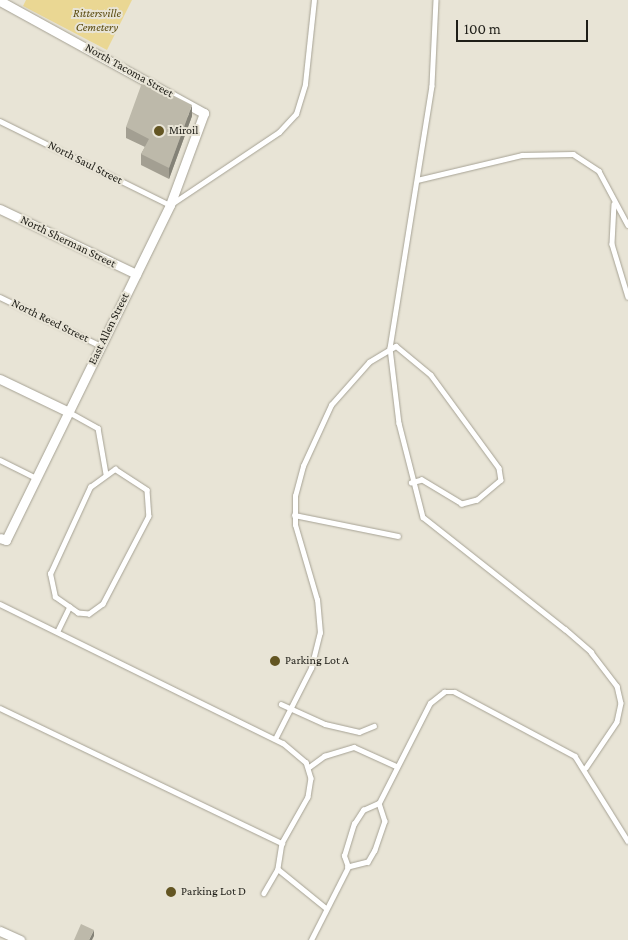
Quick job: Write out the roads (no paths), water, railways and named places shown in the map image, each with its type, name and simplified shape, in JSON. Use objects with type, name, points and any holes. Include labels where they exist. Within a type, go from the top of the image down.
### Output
[{"type":"street","name":"North Tacoma Street","points":[[0,1],[204,113]]},
{"type":"street","name":"East Allen Street","points":[[3,539],[69,412],[170,205],[204,113]]},
{"type":"street","name":"North Sherman Street","points":[[0,209],[136,274]]},
{"type":"street","points":[[0,379],[69,412]]},
{"type":"street","points":[[0,930],[20,940]]},
{"type":"lane","points":[[170,205],[279,132],[296,114],[305,84],[314,0]]},
{"type":"lane","points":[[436,0],[432,86],[390,348],[411,483],[423,517],[437,532],[517,589],[592,652],[612,679],[621,703],[617,722],[586,768]]},
{"type":"lane","name":"North Saul Street","points":[[0,121],[170,205]]},
{"type":"lane","points":[[417,180],[556,151],[580,157],[599,171],[628,225]]},
{"type":"lane","points":[[614,200],[612,244],[628,297]]},
{"type":"lane","name":"North Reed Street","points":[[0,297],[101,346]]},
{"type":"lane","points":[[390,348],[408,354],[432,375],[499,468],[501,480],[477,500],[462,504],[422,480],[411,483]]},
{"type":"lane","points":[[275,739],[314,660],[320,624],[294,515],[303,466],[332,405],[369,362],[390,348]]},
{"type":"lane","points":[[69,412],[98,428],[106,474]]},
{"type":"lane","points":[[0,460],[36,478]]},
{"type":"lane","points":[[115,470],[147,490],[149,516],[103,604],[89,614],[68,607],[54,597],[50,574],[90,487],[106,474],[115,470]]},
{"type":"lane","points":[[294,515],[398,536]]},
{"type":"lane","points":[[0,604],[293,749],[309,767],[308,798],[282,843],[278,869],[264,892]]},
{"type":"lane","points":[[57,632],[68,607]]},
{"type":"lane","points":[[348,867],[344,856],[354,824],[363,810],[379,803],[396,766],[430,703],[444,692],[455,692],[562,746],[586,768],[628,841]]},
{"type":"lane","points":[[281,704],[325,724],[359,732],[374,726]]},
{"type":"lane","points":[[0,708],[282,843]]},
{"type":"lane","points":[[309,767],[324,756],[354,747],[396,766]]},
{"type":"lane","points":[[311,940],[348,867],[368,862],[375,850],[385,821],[379,803]]},
{"type":"lane","points":[[278,869],[326,908]]},
{"type":"place","name":"Miroil","points":[[159,131]]},
{"type":"place","name":"Parking Lot A","points":[[275,661]]},
{"type":"place","name":"Parking Lot D","points":[[171,892]]},
{"type":"park label","name":"Rittersville Cemetery","points":[[97,21]]}]
